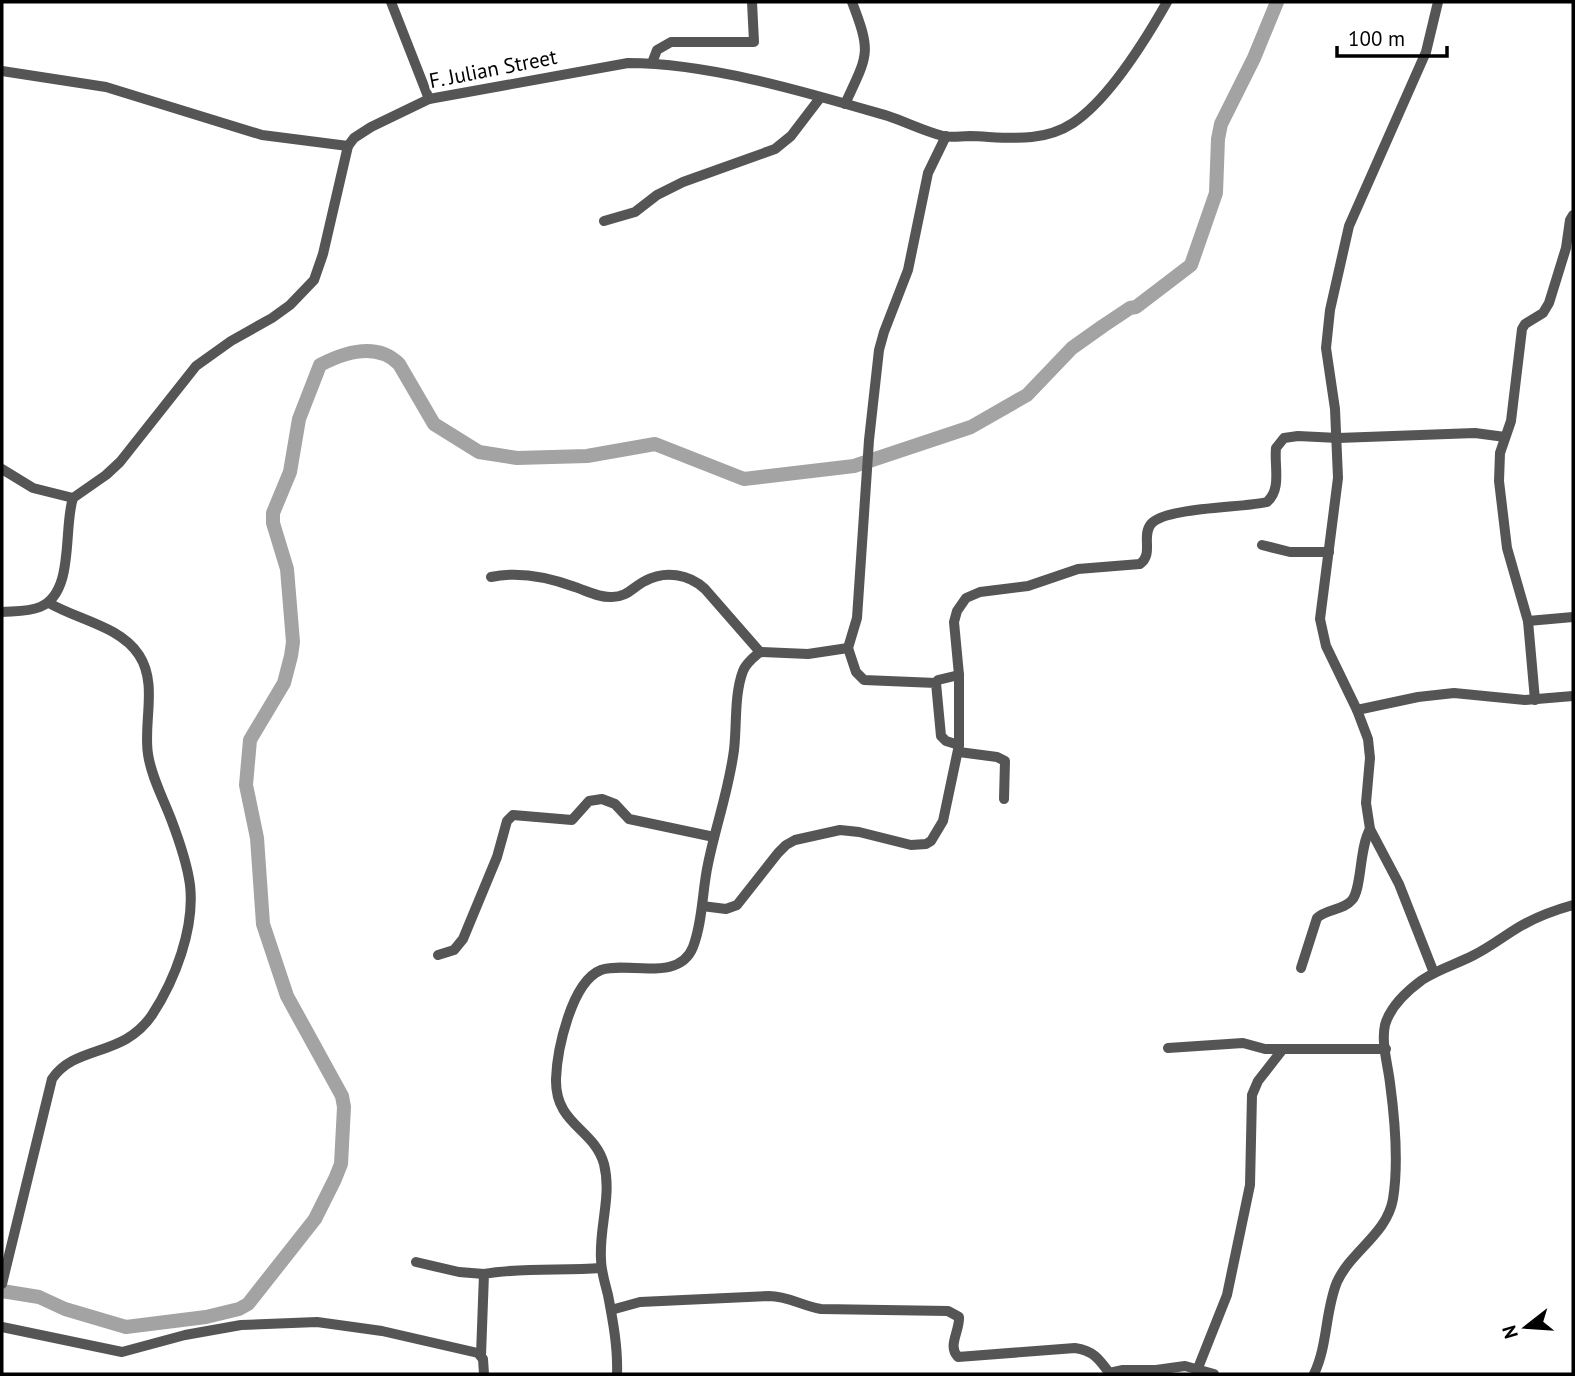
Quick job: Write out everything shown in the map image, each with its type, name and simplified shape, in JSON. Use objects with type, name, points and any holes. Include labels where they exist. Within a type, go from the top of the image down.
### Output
[{"type":"street","points":[[390,2],[429,99]]},
{"type":"street","points":[[652,63],[657,50],[671,42],[754,42],[752,2]]},
{"type":"street","points":[[845,104],[866,51],[865,37],[852,2]]},
{"type":"street","name":"F. Julian Street","points":[[348,146],[371,127],[429,99],[628,64],[652,63],[712,72],[820,97],[946,136],[1046,136],[1074,123],[1101,97],[1130,61],[1167,2]]},
{"type":"street","points":[[1434,973],[1399,884],[1370,829],[1366,803],[1369,748],[1357,710],[1320,627],[1338,478],[1338,438],[1326,348],[1330,310],[1344,240],[1426,52],[1438,2]]},
{"type":"street","points":[[2,71],[106,87],[262,135],[348,146],[323,254],[314,280],[290,305],[196,366],[120,462],[73,498],[63,580],[49,603],[36,609],[2,612]]},
{"type":"street","points":[[604,221],[635,212],[657,195],[683,182],[775,149],[791,136],[820,97]]},
{"type":"street","points":[[946,136],[928,173],[908,270],[884,332],[875,374],[857,618],[848,648],[858,676],[864,680],[936,683],[937,680],[959,675]]},
{"type":"street","points":[[1535,700],[1528,621],[1504,531],[1499,464],[1511,421],[1522,329],[1525,324],[1543,313],[1549,303],[1573,215]]},
{"type":"street","points":[[702,906],[726,909],[737,905],[778,853],[795,840],[840,830],[911,845],[931,841],[943,821],[959,748],[959,675],[954,622],[957,611],[966,598],[980,592],[1028,586],[1078,569],[1140,564],[1147,554],[1148,529],[1161,518],[1191,511],[1269,501],[1276,485],[1276,448],[1284,438],[1475,433],[1505,437]]},
{"type":"street","points":[[2,469],[33,488],[73,498]]},
{"type":"street","points":[[1262,545],[1290,552],[1329,552]]},
{"type":"street","points":[[491,577],[522,574],[610,597],[624,595],[655,576],[678,575],[701,585],[760,652],[808,654],[848,648]]},
{"type":"street","points":[[3,1281],[52,1079],[69,1061],[112,1047],[145,1025],[169,985],[187,931],[191,901],[183,855],[147,752],[148,683],[143,663],[134,649],[116,633],[49,603]]},
{"type":"street","points":[[1528,621],[1573,617]]},
{"type":"street","points":[[617,1374],[616,1341],[601,1268],[600,1247],[607,1188],[604,1165],[595,1144],[568,1118],[557,1094],[560,1055],[580,989],[596,973],[615,967],[657,969],[681,962],[688,957],[696,937],[705,877],[730,776],[742,673],[760,652]]},
{"type":"street","points":[[936,683],[939,732],[946,741],[959,748],[1005,761],[1004,799]]},
{"type":"street","points":[[1357,710],[1418,697],[1454,693],[1535,700],[1573,696]]},
{"type":"street","points":[[438,955],[454,950],[463,939],[497,857],[507,821],[513,815],[572,820],[589,801],[602,799],[615,804],[629,819],[714,837]]},
{"type":"street","points":[[1301,968],[1317,918],[1350,902],[1354,897],[1363,844],[1370,829]]},
{"type":"street","points":[[1314,1374],[1337,1282],[1350,1261],[1385,1222],[1392,1201],[1395,1168],[1393,1115],[1385,1029],[1391,1012],[1412,988],[1434,973],[1479,953],[1531,921],[1573,905]]},
{"type":"street","points":[[1168,1048],[1243,1043],[1263,1049],[1386,1049]]},
{"type":"street","points":[[1198,1368],[1227,1295],[1250,1185],[1252,1095],[1258,1081],[1283,1049]]},
{"type":"street","points":[[416,1262],[459,1272],[484,1274],[517,1269],[558,1271],[601,1268]]},
{"type":"street","points":[[484,1274],[481,1355],[484,1374]]},
{"type":"street","points":[[611,1310],[640,1302],[779,1296],[806,1307],[821,1309],[948,1311],[960,1317],[953,1348],[958,1357],[1084,1349],[1095,1355],[1109,1374],[1123,1370],[1156,1370],[1185,1366],[1214,1374]]},
{"type":"street","points":[[2,1327],[122,1352],[185,1335],[241,1325],[317,1322],[382,1331],[481,1355]]},
{"type":"waterway","points":[[2,1291],[39,1297],[65,1309],[126,1327],[206,1317],[239,1309],[248,1304],[315,1219],[341,1164],[344,1107],[342,1096],[287,996],[263,924],[257,838],[246,785],[250,740],[284,683],[291,656],[293,642],[287,569],[273,523],[273,513],[290,472],[299,419],[320,365],[361,351],[390,357],[399,364],[434,424],[479,452],[517,458],[587,456],[655,444],[744,479],[854,466],[971,427],[1027,395],[1072,348],[1130,308],[1136,307],[1191,265],[1216,193],[1221,124],[1254,58],[1277,2]]}]
